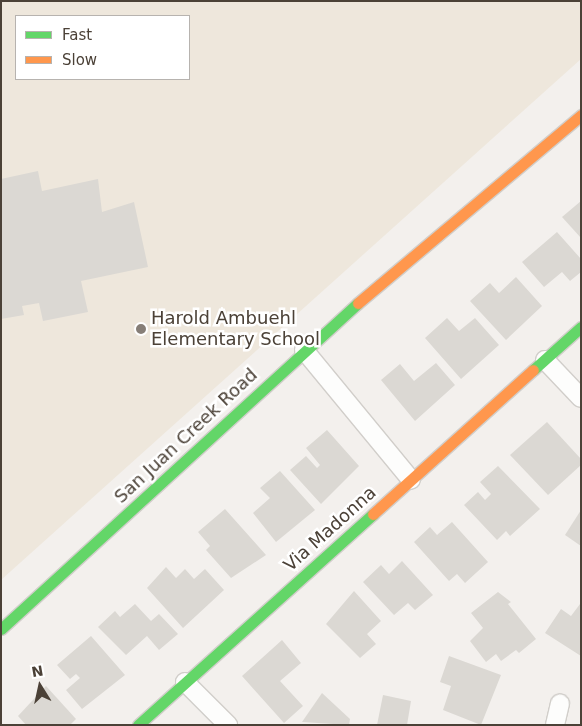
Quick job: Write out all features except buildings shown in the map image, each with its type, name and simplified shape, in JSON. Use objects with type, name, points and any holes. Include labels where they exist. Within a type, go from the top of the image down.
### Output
[{"type":"street","name":"San Juan Creek Road","points":[[1,629],[304,350],[581,115]]},
{"type":"street","name":"Via Madonna","points":[[138,725],[581,328]]},
{"type":"street","points":[[304,350],[411,480]]},
{"type":"street","points":[[545,360],[581,398]]},
{"type":"street","points":[[186,682],[228,725]]},
{"type":"street","points":[[555,725],[560,704]]},
{"type":"shaded area","name":"Harold Ambuehl Elementary School","points":[[1,1],[581,1],[581,59],[1,580]]},
{"type":"traffic: fast","points":[[1,629],[358,303]]},
{"type":"traffic: fast","points":[[533,370],[581,327]]},
{"type":"traffic: fast","points":[[138,725],[373,514]]},
{"type":"traffic: slow","points":[[358,303],[581,115]]},
{"type":"traffic: slow","points":[[373,514],[533,370]]},
{"type":"place","name":"Harold Ambuehl Elementary School","points":[[141,329]]}]
